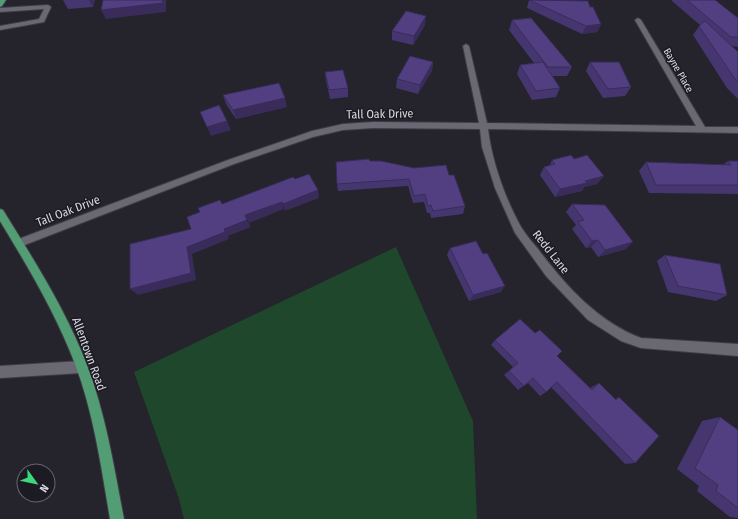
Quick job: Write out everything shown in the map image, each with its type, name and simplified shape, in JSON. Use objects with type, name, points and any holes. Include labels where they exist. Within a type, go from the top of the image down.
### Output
[{"type":"main road","points":[[0,5],[3,0]]},
{"type":"main road","name":"Allentown Road","points":[[0,213],[60,314],[81,366],[103,448],[117,519]]},
{"type":"street","points":[[0,10],[48,7],[42,21],[0,28]]},
{"type":"street","name":"Bayne Place","points":[[638,20],[702,129]]},
{"type":"street","name":"Redd Lane","points":[[466,46],[484,126],[486,147],[491,166],[518,230],[550,273],[592,316],[610,329],[641,342],[738,350]]},
{"type":"street","name":"Tall Oak Drive","points":[[19,243],[231,162],[330,129],[373,125],[738,130]]},
{"type":"street","points":[[0,372],[81,366]]},
{"type":"green space","points":[[396,247],[473,421],[477,519],[184,519],[179,499],[134,372]]},
{"type":"building","points":[[103,0],[162,0],[163,3],[101,10]]},
{"type":"building","points":[[529,0],[588,1],[590,7],[593,7],[601,24],[586,26]]},
{"type":"building","points":[[687,0],[715,0],[738,18],[738,37],[731,37]]},
{"type":"building","points":[[406,11],[426,16],[414,36],[392,31]]},
{"type":"building","points":[[531,18],[572,67],[548,67],[512,20]]},
{"type":"building","points":[[705,21],[738,52],[738,81],[735,79],[699,26]]},
{"type":"building","points":[[410,56],[433,62],[420,85],[397,79]]},
{"type":"building","points":[[543,62],[560,88],[536,91],[520,65]]},
{"type":"building","points":[[590,62],[619,62],[631,87],[608,89]]},
{"type":"building","points":[[343,70],[348,88],[329,90],[325,72]]},
{"type":"building","points":[[279,83],[285,98],[233,110],[223,95]]},
{"type":"building","points":[[219,105],[227,121],[207,127],[200,112]]},
{"type":"building","points":[[571,155],[574,159],[587,155],[604,176],[585,181],[587,183],[560,189],[544,167],[555,164],[552,160]]},
{"type":"building","points":[[369,159],[370,161],[381,161],[414,168],[446,165],[449,175],[454,175],[465,206],[433,211],[431,205],[428,206],[425,194],[414,196],[409,179],[337,184],[336,162]]},
{"type":"building","points":[[728,161],[738,161],[738,185],[656,185],[646,162],[731,165]]},
{"type":"building","points":[[309,174],[318,190],[283,204],[282,202],[245,215],[247,220],[224,229],[225,232],[187,247],[191,273],[130,289],[130,244],[191,229],[187,217],[200,212],[198,208],[220,200],[222,204],[293,177],[295,179]]},
{"type":"building","points":[[572,204],[605,205],[633,242],[605,250],[598,240],[592,241],[578,222],[584,220]]},
{"type":"building","points":[[476,241],[483,254],[487,253],[505,286],[473,295],[450,248]]},
{"type":"building","points":[[665,255],[720,264],[727,295],[678,286]]},
{"type":"building","points":[[520,319],[535,333],[540,330],[562,351],[557,356],[592,390],[599,383],[616,400],[619,397],[659,436],[635,463],[557,382],[546,392],[533,378],[524,386],[509,371],[518,363],[495,340]]},
{"type":"building","points":[[720,417],[738,430],[738,508],[716,491],[718,485],[695,468]]}]
